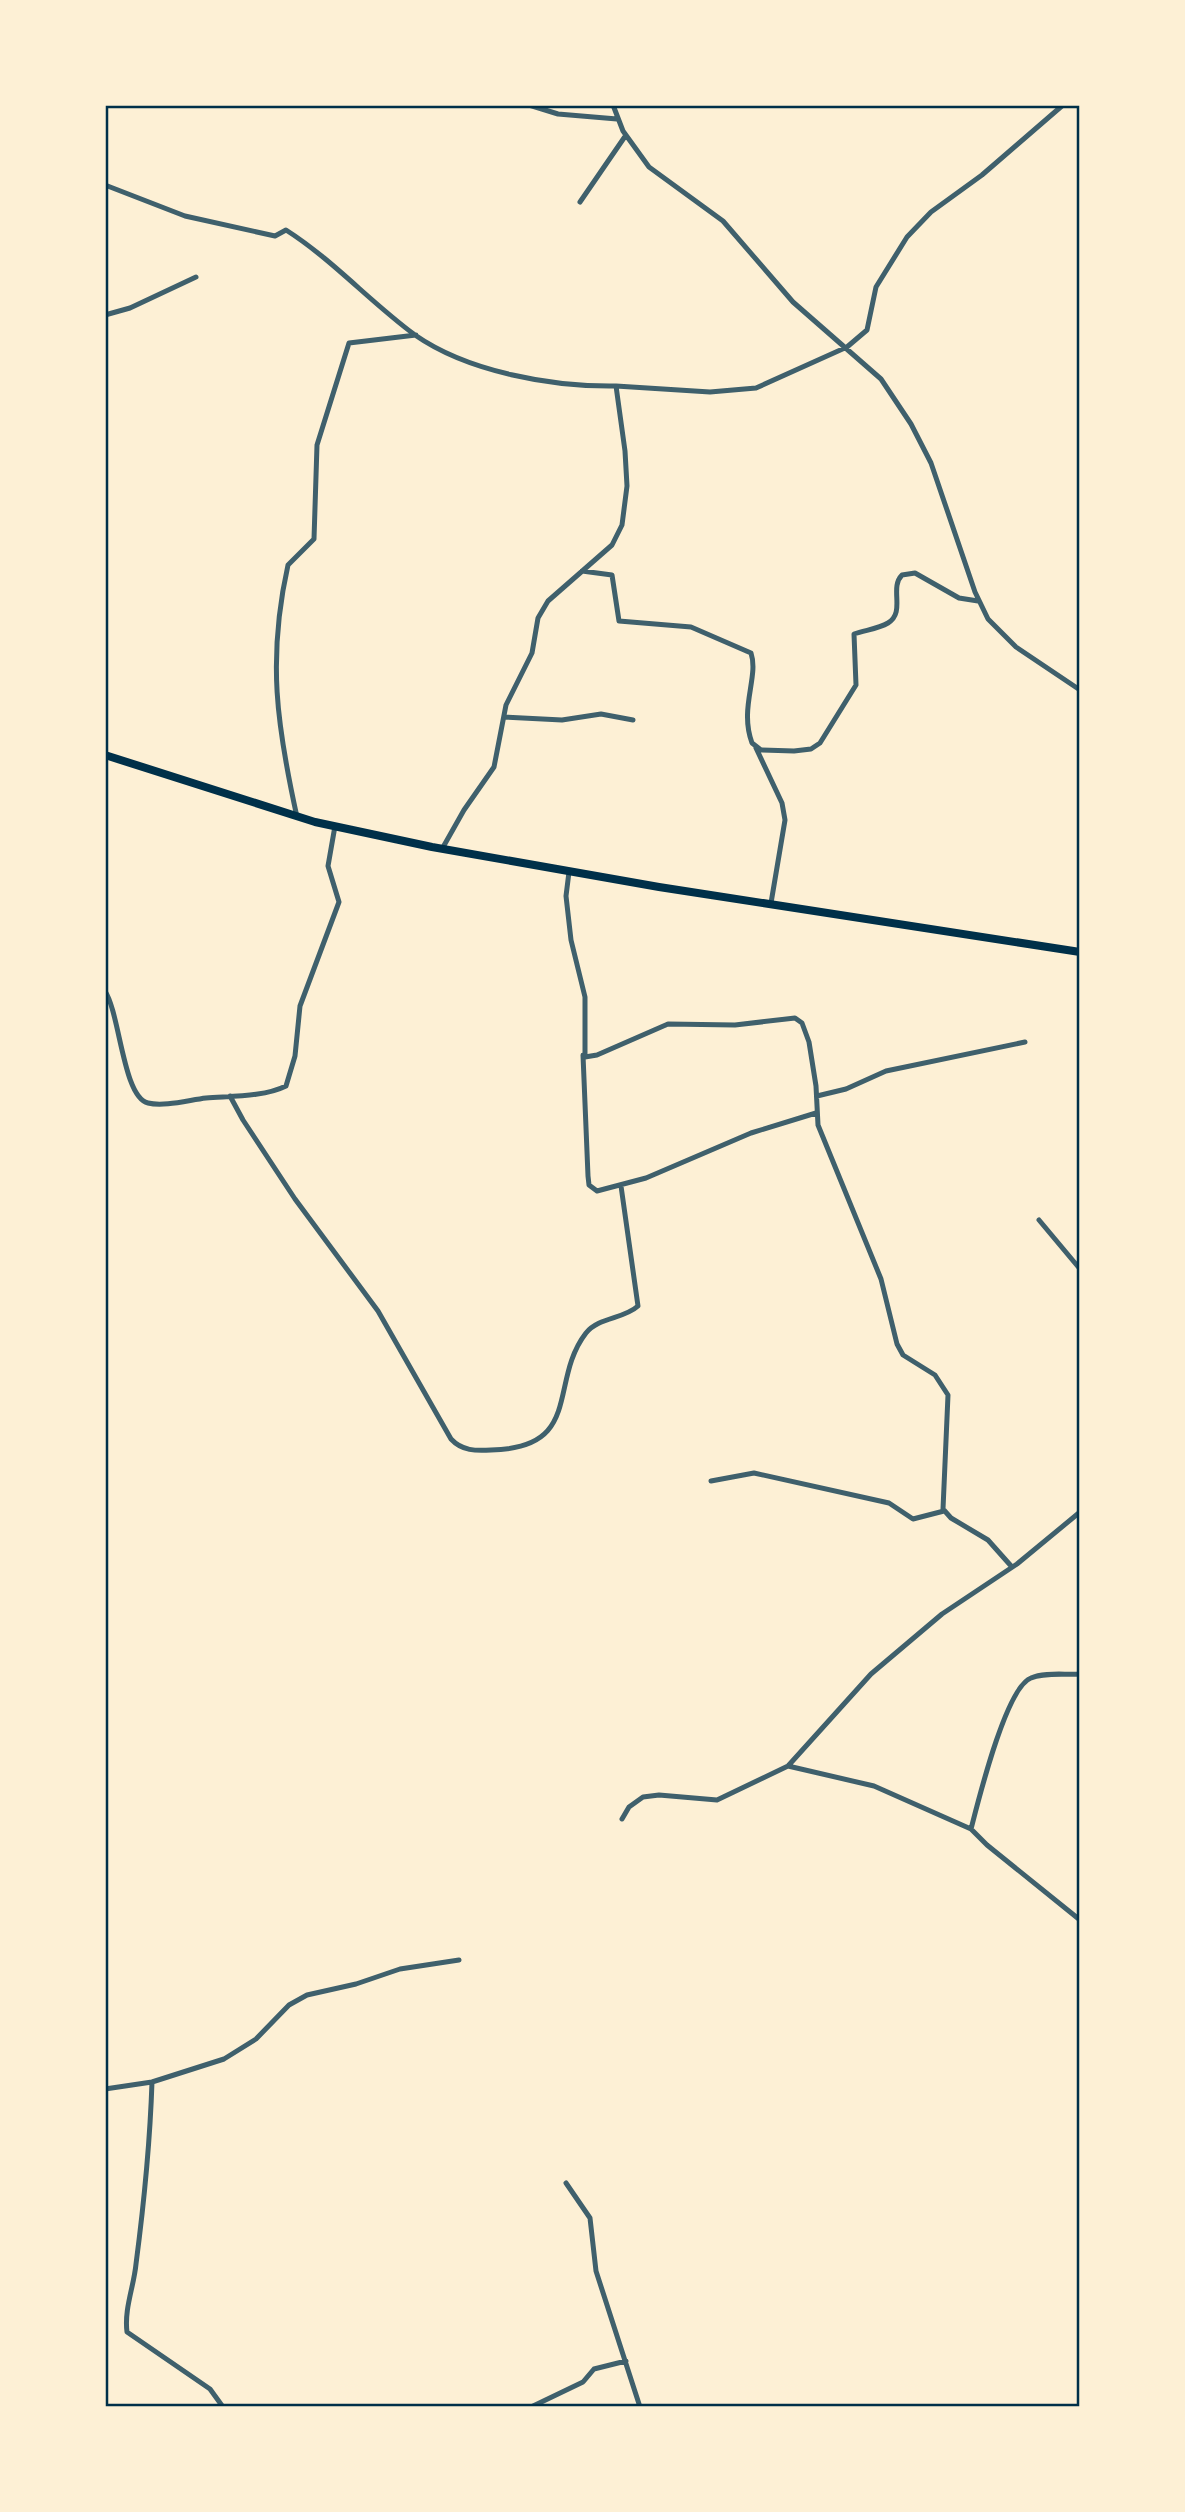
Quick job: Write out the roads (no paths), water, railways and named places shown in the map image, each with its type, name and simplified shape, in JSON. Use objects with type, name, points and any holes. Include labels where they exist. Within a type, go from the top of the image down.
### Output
[{"type":"highway","points":[[105,755],[297,817],[442,849],[569,872],[1080,952]]},
{"type":"street","points":[[529,105],[558,114],[617,119]]},
{"type":"street","points":[[613,105],[626,135],[649,167],[723,221],[793,302],[881,379],[924,448],[978,601],[1004,637],[1080,690]]},
{"type":"street","points":[[105,185],[139,201],[207,223],[275,236],[286,230],[313,248],[416,335],[466,359],[540,381],[710,392],[756,388],[847,347],[867,330],[876,287],[906,237],[931,212],[982,175],[1063,105]]},
{"type":"street","points":[[580,202],[626,135]]},
{"type":"street","points":[[105,315],[130,308],[196,277]]},
{"type":"street","points":[[297,817],[277,718],[275,665],[288,565],[311,544],[315,533],[313,490],[317,445],[349,343],[416,335]]},
{"type":"street","points":[[442,849],[464,810],[492,772],[509,697],[532,653],[540,613],[548,601],[616,540],[624,517],[625,439],[616,386]]},
{"type":"street","points":[[582,571],[612,575],[619,621],[691,627],[751,653],[753,665],[746,719],[749,736],[782,803],[785,820],[771,903]]},
{"type":"street","points":[[756,748],[805,750],[820,743],[856,685],[854,634],[891,620],[897,606],[897,583],[902,575],[915,573],[959,598],[978,601]]},
{"type":"street","points":[[504,717],[562,720],[601,714],[632,720]]},
{"type":"street","points":[[105,991],[117,1023],[130,1079],[139,1098],[148,1103],[230,1096],[281,1088],[289,1079],[297,1046],[300,1006],[339,902],[328,866],[335,826]]},
{"type":"street","points":[[569,872],[566,897],[570,931],[585,997],[583,1055],[589,1185],[597,1191],[621,1186],[762,1129],[816,1113]]},
{"type":"street","points":[[583,1055],[597,1055],[668,1024],[735,1025],[794,1018],[802,1023],[809,1042],[821,1136],[881,1279],[899,1351],[935,1375],[948,1395],[944,1511]]},
{"type":"street","points":[[817,1096],[846,1089],[886,1071],[1025,1042]]},
{"type":"street","points":[[230,1096],[295,1199],[378,1311],[451,1439],[468,1449],[519,1449],[540,1438],[558,1412],[577,1352],[589,1330],[638,1306],[621,1186]]},
{"type":"street","points":[[1040,1220],[1080,1269]]},
{"type":"street","points":[[712,1481],[754,1473],[889,1503],[914,1519],[944,1511],[988,1540],[1012,1567]]},
{"type":"street","points":[[622,1819],[629,1807],[643,1797],[659,1795],[717,1800],[788,1766],[871,1674],[942,1614],[1012,1567],[1080,1513]]},
{"type":"street","points":[[971,1829],[986,1765],[1024,1683],[1037,1676],[1080,1674]]},
{"type":"street","points":[[788,1766],[874,1786],[971,1829],[1080,1920]]},
{"type":"street","points":[[105,2089],[152,2082],[207,2066],[240,2050],[266,2031],[289,2005],[307,1994],[356,1984],[400,1969],[459,1960]]},
{"type":"street","points":[[152,2082],[151,2129],[136,2263],[126,2314],[127,2332],[210,2389],[223,2407]]},
{"type":"street","points":[[566,2183],[590,2218],[596,2271],[640,2407]]},
{"type":"street","points":[[531,2407],[583,2382],[594,2369],[626,2361]]}]
